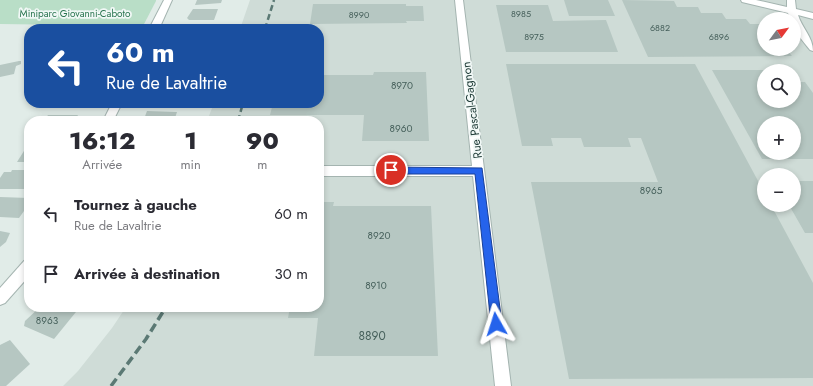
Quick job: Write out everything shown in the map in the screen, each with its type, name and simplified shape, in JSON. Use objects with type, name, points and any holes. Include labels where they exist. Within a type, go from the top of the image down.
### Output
[{"type":"street","points":[[156,24],[168,0]]},
{"type":"street","name":"Rue Pascal-Gagnon","points":[[459,0],[503,386]]},
{"type":"street","points":[[745,0],[813,16]]},
{"type":"street","points":[[791,0],[791,11],[798,29],[813,48]]},
{"type":"street","points":[[324,171],[479,171]]},
{"type":"street","points":[[0,298],[24,272]]},
{"type":"shaded area","points":[[250,0],[813,0],[813,386],[63,386],[78,371],[123,312],[324,312],[324,116],[209,116],[212,108],[324,108],[324,24],[242,24]]},
{"type":"green space","name":"Miniparc Giovanni-Caboto","points":[[0,0],[156,0],[144,24],[0,24]]},
{"type":"building","points":[[197,0],[222,0],[221,3],[195,5]]},
{"type":"building","points":[[564,0],[608,0],[615,16],[569,16]]},
{"type":"building","points":[[622,0],[674,1],[677,7],[698,7],[701,13],[722,13],[726,19],[746,19],[750,24],[757,24],[757,56],[792,56],[648,57]]},
{"type":"building","points":[[313,4],[406,4],[406,6],[423,6],[424,21],[406,21],[407,23],[310,24]]},
{"type":"building","points":[[496,5],[548,5],[553,21],[606,20],[618,52],[506,52]]},
{"type":"building","points":[[193,9],[218,9],[214,20],[189,20],[187,18]]},
{"type":"building","points":[[21,61],[21,64],[16,66],[14,74],[0,77],[0,65]]},
{"type":"building","points":[[506,64],[695,64],[757,179],[757,212],[775,212],[813,283],[813,378],[569,379],[531,182],[658,182],[641,138],[628,138],[631,147],[584,147],[581,138],[551,138],[553,146],[522,146]]},
{"type":"building","points":[[712,70],[757,70],[757,108],[801,108],[801,82],[805,82],[813,93],[813,159],[801,159],[801,116],[757,116],[757,150]]},
{"type":"building","points":[[374,72],[426,72],[429,141],[362,141],[364,115],[270,115],[272,108],[324,108],[324,75],[373,75]]},
{"type":"building","points":[[147,111],[177,112],[176,116],[145,116]]},
{"type":"building","points":[[48,115],[78,115],[78,116],[47,116]]},
{"type":"building","points":[[24,151],[24,162],[17,162]]},
{"type":"building","points":[[12,170],[24,170],[24,189],[0,189],[0,178],[4,172],[11,172]]},
{"type":"building","points":[[801,181],[813,181],[813,233],[805,233],[793,212],[801,212]]},
{"type":"building","points":[[0,197],[24,198],[24,211],[19,218],[0,217]]},
{"type":"building","points":[[324,202],[334,202],[333,206],[431,206],[438,356],[314,356],[318,318],[288,318],[289,312],[324,312]]},
{"type":"building","points":[[0,231],[10,233],[6,242],[0,247]]},
{"type":"building","points":[[35,312],[76,312],[54,339],[24,326],[25,321]]},
{"type":"building","points":[[10,340],[30,364],[6,386],[0,386],[0,345]]},
{"type":"railway","points":[[267,24],[274,0]]},
{"type":"railway","points":[[239,116],[242,108]]},
{"type":"railway","points":[[111,386],[146,339],[163,312]]},
{"type":"route","points":[[391,170],[479,171],[496,324]]}]
